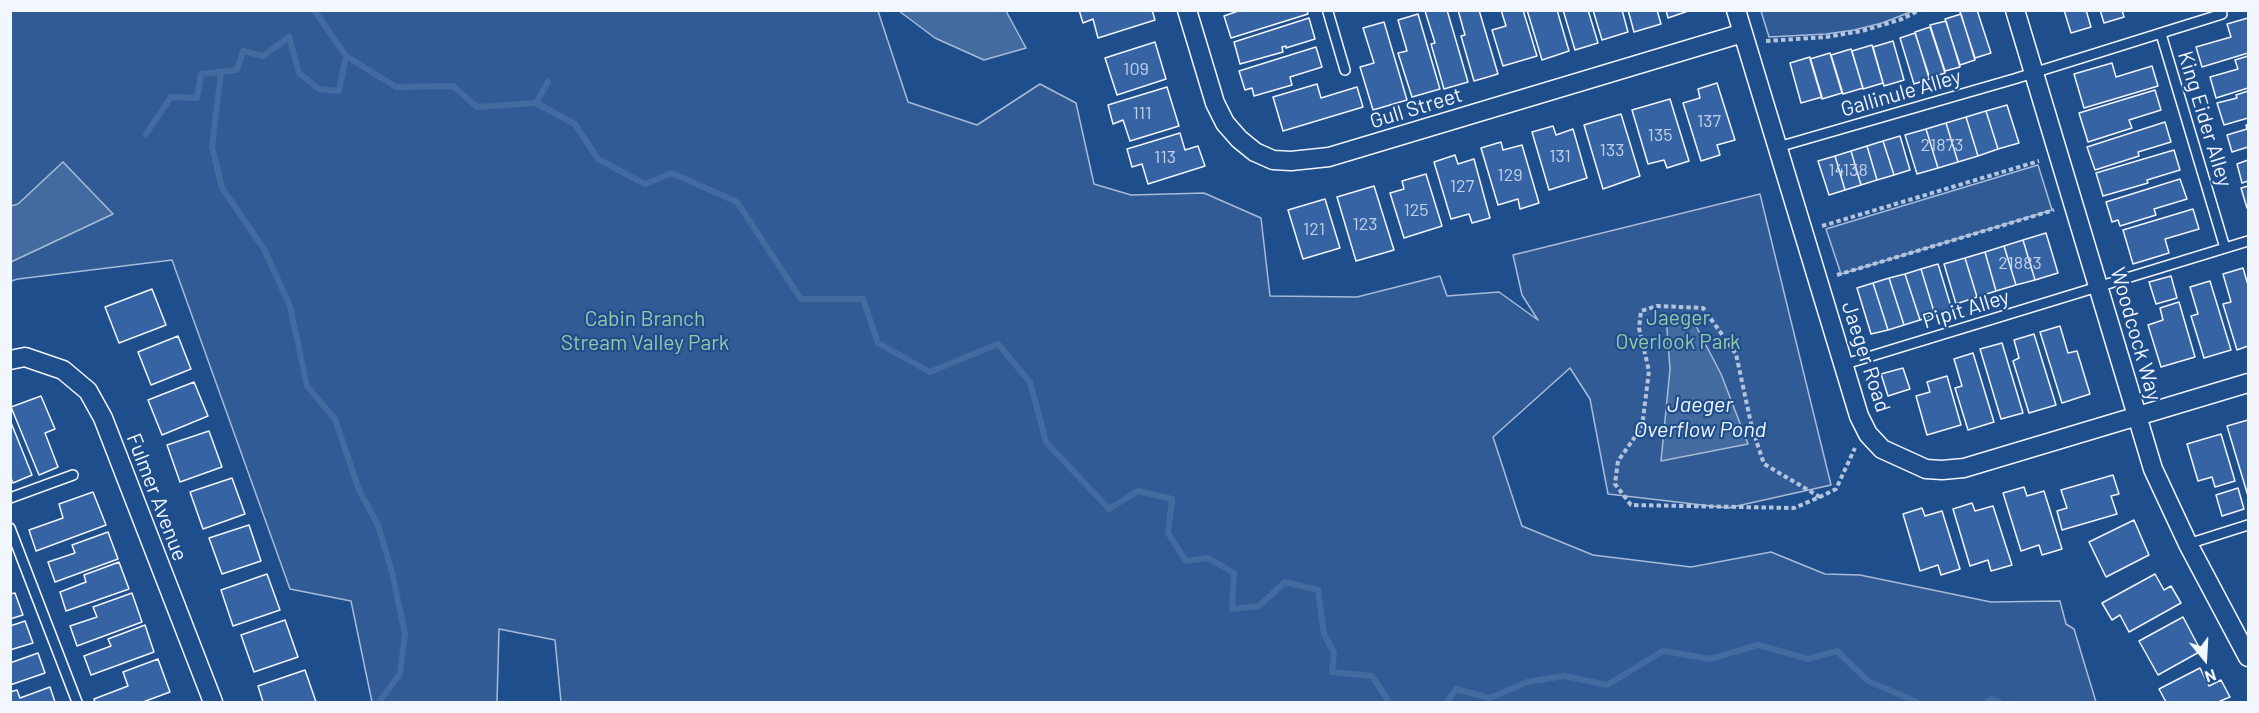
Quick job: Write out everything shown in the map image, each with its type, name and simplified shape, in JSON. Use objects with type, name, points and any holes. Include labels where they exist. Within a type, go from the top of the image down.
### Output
[{"type":"street","name":"Gull Street","points":[[1187,10],[1215,103],[1225,123],[1255,152],[1273,160],[1292,161],[1329,157],[1743,33]]},
{"type":"street","name":"Jaeger Road","points":[[1736,10],[1842,365],[1859,416],[1868,434],[1882,449],[1893,456],[1926,469],[1942,471],[1964,468],[2248,383]]},
{"type":"street","name":"Woodcock Way","points":[[2015,10],[2153,469],[2188,544],[2248,657]]},
{"type":"street","name":"Fulmer Avenue","points":[[10,360],[24,357],[63,370],[88,391],[103,418],[213,702]]},
{"type":"lane","points":[[1330,11],[1345,70]]},
{"type":"lane","name":"King Eider Alley","points":[[2034,73],[2222,14]]},
{"type":"lane","name":"King Eider Alley","points":[[2161,34],[2225,248]]},
{"type":"lane","name":"Gallinule Alley","points":[[1778,147],[2034,73]]},
{"type":"lane","points":[[2099,287],[2248,241]]},
{"type":"lane","name":"Pipit Alley","points":[[1842,365],[2099,287]]},
{"type":"lane","points":[[10,498],[73,475]]},
{"type":"lane","points":[[2188,544],[2248,525]]},
{"type":"lane","points":[[10,528],[77,702]]},
{"type":"path","points":[[1766,41],[1826,37],[1862,31],[1902,19],[1920,10]]},
{"type":"path","points":[[1822,226],[2039,162]]},
{"type":"path","points":[[1837,275],[2054,210]]},
{"type":"path","points":[[1820,497],[1764,464],[1752,428],[1736,354],[1703,308],[1657,306],[1641,311],[1639,328],[1649,370],[1642,428],[1618,461],[1615,484],[1631,505],[1794,508],[1820,497],[1836,489],[1856,446],[1868,434]]},
{"type":"green space","points":[[1761,10],[1913,11],[1882,23],[1854,30],[1769,37]]},
{"type":"green space","name":"Cabin Branch Stream Valley Park","points":[[11,11],[878,11],[908,102],[977,125],[1040,84],[1076,103],[1094,184],[1131,195],[1204,193],[1261,218],[1270,296],[1357,297],[1440,276],[1447,296],[1499,292],[1538,320],[1522,295],[1513,255],[1760,194],[1831,485],[1728,508],[1608,494],[1590,399],[1570,368],[1493,437],[1522,526],[1593,555],[1691,567],[1771,552],[1825,574],[1860,575],[1991,602],[2060,601],[2066,624],[2074,629],[2096,702],[561,702],[555,640],[499,629],[497,702],[372,702],[351,601],[290,589],[172,260],[11,281]]},
{"type":"green space","points":[[2038,165],[2052,210],[1841,274],[1826,229]]},
{"type":"water","points":[[899,11],[1006,11],[1026,48],[984,60],[935,38]]},
{"type":"water","points":[[63,162],[113,214],[11,262],[11,206],[18,204]]},
{"type":"water","name":"Jaeger Overflow Pond","points":[[1666,316],[1694,322],[1721,374],[1748,444],[1661,461],[1670,369]]},
{"type":"building","points":[[1079,10],[1152,10],[1155,20],[1098,38],[1093,19],[1083,23]]},
{"type":"building","points":[[1241,10],[1307,10],[1308,14],[1231,38],[1224,16]]},
{"type":"building","points":[[1447,10],[1468,82],[1444,89],[1431,44],[1435,43],[1425,11]]},
{"type":"building","points":[[1458,10],[1479,10],[1498,74],[1474,81],[1461,36],[1465,35]]},
{"type":"building","points":[[1501,10],[1523,10],[1537,56],[1503,66],[1492,30],[1506,26]]},
{"type":"building","points":[[1527,10],[1557,10],[1569,51],[1542,60]]},
{"type":"building","points":[[1563,10],[1588,10],[1598,43],[1575,50]]},
{"type":"building","points":[[1593,10],[1622,10],[1628,32],[1602,40]]},
{"type":"building","points":[[1628,10],[1657,10],[1661,24],[1634,32]]},
{"type":"building","points":[[1666,10],[1691,10],[1668,18]]},
{"type":"building","points":[[1977,10],[1991,53],[1975,58],[1960,12]]},
{"type":"building","points":[[2064,10],[2086,10],[2091,27],[2071,33]]},
{"type":"building","points":[[2100,10],[2122,10],[2124,17],[2104,23]]},
{"type":"building","points":[[1418,14],[1440,89],[1412,97],[1398,53],[1407,51],[1398,20]]},
{"type":"building","points":[[1961,14],[1975,60],[1960,65],[1945,19]]},
{"type":"building","points":[[1309,18],[1315,39],[1286,48],[1286,46],[1282,47],[1283,52],[1240,64],[1234,42]]},
{"type":"building","points":[[2248,18],[2248,53],[2202,67],[2196,47],[2231,37],[2227,24]]},
{"type":"building","points":[[1946,21],[1960,67],[1945,71],[1930,25]]},
{"type":"building","points":[[1384,22],[1407,100],[1373,110],[1360,67],[1374,63],[1363,28]]},
{"type":"building","points":[[1930,27],[1945,73],[1929,78],[1915,32]]},
{"type":"building","points":[[1915,33],[1930,79],[1914,84],[1900,38]]},
{"type":"building","points":[[1893,41],[1904,80],[1884,86],[1873,47]]},
{"type":"building","points":[[1155,42],[1166,79],[1117,95],[1105,58]]},
{"type":"building","points":[[1872,45],[1883,83],[1863,89],[1852,51]]},
{"type":"building","points":[[1316,47],[1322,67],[1290,77],[1292,85],[1254,96],[1252,88],[1245,90],[1239,71]]},
{"type":"building","points":[[1851,49],[1863,88],[1843,94],[1831,55]]},
{"type":"building","points":[[1830,53],[1842,93],[1822,99],[1810,59]]},
{"type":"building","points":[[2248,56],[2248,88],[2216,98],[2210,77],[2238,69],[2235,60]]},
{"type":"building","points":[[1810,57],[1822,97],[1801,103],[1790,63]]},
{"type":"building","points":[[2112,63],[2116,77],[2152,66],[2158,86],[2084,108],[2074,74]]},
{"type":"building","points":[[1717,83],[1735,140],[1717,145],[1720,155],[1701,161],[1683,103],[1700,98],[1698,89]]},
{"type":"building","points":[[1317,84],[1321,98],[1357,87],[1363,107],[1283,131],[1273,97]]},
{"type":"building","points":[[1167,87],[1179,126],[1130,141],[1123,120],[1113,124],[1108,105]]},
{"type":"building","points":[[2155,90],[2161,110],[2129,120],[2132,128],[2088,142],[2079,113]]},
{"type":"building","points":[[2248,91],[2248,118],[2224,125],[2217,103],[2237,98],[2236,95]]},
{"type":"building","points":[[1670,99],[1689,161],[1667,168],[1664,160],[1648,164],[1632,110]]},
{"type":"building","points":[[2007,105],[2019,143],[1998,149],[1986,111]]},
{"type":"building","points":[[1986,111],[1998,149],[1978,156],[1966,117]]},
{"type":"building","points":[[1621,114],[1640,176],[1603,189],[1584,125]]},
{"type":"building","points":[[1966,117],[1978,156],[1958,162],[1946,123]]},
{"type":"building","points":[[2165,122],[2171,142],[2138,152],[2139,156],[2095,170],[2087,147]]},
{"type":"building","points":[[1946,123],[1958,162],[1938,168],[1926,129]]},
{"type":"building","points":[[2246,125],[2248,125],[2248,147],[2232,152],[2227,135],[2247,129]]},
{"type":"building","points":[[1553,126],[1556,135],[1573,129],[1587,178],[1549,190],[1532,132]]},
{"type":"building","points":[[1926,129],[1938,168],[1917,174],[1905,135]]},
{"type":"building","points":[[1180,133],[1185,150],[1198,146],[1205,166],[1148,184],[1142,164],[1132,167],[1127,149]]},
{"type":"building","points":[[1900,136],[1910,170],[1894,175],[1883,141]]},
{"type":"building","points":[[1883,141],[1894,175],[1877,180],[1867,146]]},
{"type":"building","points":[[1501,142],[1503,150],[1522,145],[1539,203],[1520,209],[1518,199],[1498,205],[1481,148]]},
{"type":"building","points":[[1867,146],[1877,180],[1861,185],[1851,151]]},
{"type":"building","points":[[2174,150],[2180,170],[2147,180],[2148,183],[2103,196],[2096,173]]},
{"type":"building","points":[[1851,151],[1861,185],[1845,190],[1835,156]]},
{"type":"building","points":[[1455,155],[1458,164],[1474,159],[1490,218],[1472,223],[1469,214],[1451,219],[1434,162]]},
{"type":"building","points":[[1835,156],[1845,190],[1829,195],[1818,161]]},
{"type":"building","points":[[2248,160],[2248,181],[2242,183],[2237,164]]},
{"type":"building","points":[[1426,174],[1442,226],[1404,238],[1390,193],[1404,189],[1402,181]]},
{"type":"building","points":[[2180,179],[2187,199],[2154,209],[2156,215],[2120,226],[2118,220],[2112,222],[2106,202]]},
{"type":"building","points":[[1374,186],[1394,250],[1356,261],[1337,197]]},
{"type":"building","points":[[2248,186],[2248,208],[2247,208],[2241,188]]},
{"type":"building","points":[[1325,199],[1340,248],[1303,259],[1288,210]]},
{"type":"building","points":[[2193,209],[2199,229],[2165,239],[2169,253],[2133,264],[2123,230]]},
{"type":"building","points":[[2046,233],[2058,273],[2035,280],[2023,240]]},
{"type":"building","points":[[2023,240],[2035,280],[2016,285],[2004,246]]},
{"type":"building","points":[[2004,246],[2016,285],[1996,291],[1985,252]]},
{"type":"building","points":[[1985,252],[1996,291],[1977,297],[1965,258]]},
{"type":"building","points":[[1965,258],[1977,297],[1956,304],[1944,264]]},
{"type":"building","points":[[1938,264],[1952,310],[1935,315],[1921,269]]},
{"type":"building","points":[[2243,268],[2248,285],[2248,346],[2237,350],[2223,304],[2231,302],[2223,274]]},
{"type":"building","points":[[1921,269],[1935,315],[1920,320],[1905,274]]},
{"type":"building","points":[[1905,274],[1920,320],[1904,325],[1889,278]]},
{"type":"building","points":[[2171,276],[2177,298],[2156,304],[2149,282]]},
{"type":"building","points":[[1889,278],[1904,325],[1888,330],[1873,283]]},
{"type":"building","points":[[2210,281],[2231,350],[2204,358],[2191,316],[2198,314],[2190,287]]},
{"type":"building","points":[[1873,283],[1888,330],[1871,334],[1857,288]]},
{"type":"building","points":[[152,289],[166,325],[119,343],[105,307]]},
{"type":"building","points":[[2179,302],[2195,357],[2161,367],[2148,325],[2163,320],[2160,308]]},
{"type":"building","points":[[2060,326],[2068,353],[2077,351],[2090,394],[2062,403],[2040,332]]},
{"type":"building","points":[[2034,334],[2056,405],[2029,413],[2013,361],[2019,358],[2014,340]]},
{"type":"building","points":[[178,336],[191,369],[151,385],[138,352]]},
{"type":"building","points":[[2002,343],[2023,413],[2001,419],[1980,349]]},
{"type":"building","points":[[1973,353],[1994,422],[1968,430],[1955,388],[1962,386],[1954,359]]},
{"type":"building","points":[[1903,368],[1910,389],[1888,396],[1881,374]]},
{"type":"building","points":[[1947,376],[1961,425],[1927,435],[1916,396],[1930,392],[1927,382]]},
{"type":"building","points":[[194,382],[208,416],[162,435],[148,400]]},
{"type":"building","points":[[41,396],[55,429],[45,433],[58,467],[39,475],[11,407]]},
{"type":"building","points":[[10,420],[32,475],[13,483],[10,476]]},
{"type":"building","points":[[2248,420],[2248,496],[2227,426]]},
{"type":"building","points":[[209,431],[222,467],[180,482],[167,445]]},
{"type":"building","points":[[2221,434],[2235,481],[2215,487],[2212,477],[2198,481],[2187,444]]},
{"type":"building","points":[[2113,475],[2119,494],[2111,496],[2117,514],[2062,530],[2057,511],[2067,508],[2061,490]]},
{"type":"building","points":[[232,478],[245,514],[203,529],[190,492]]},
{"type":"building","points":[[2024,487],[2027,496],[2044,491],[2062,549],[2042,555],[2039,545],[2021,551],[2003,493]]},
{"type":"building","points":[[2238,488],[2244,509],[2222,516],[2216,495]]},
{"type":"building","points":[[93,492],[106,525],[36,551],[29,530],[63,518],[59,504]]},
{"type":"building","points":[[1972,503],[1975,511],[1993,506],[2012,565],[1991,571],[1988,560],[1970,566],[1953,509]]},
{"type":"building","points":[[1922,508],[1925,516],[1942,511],[1960,569],[1941,575],[1938,565],[1920,571],[1903,514]]},
{"type":"building","points":[[2134,520],[2149,555],[2106,577],[2089,542]]},
{"type":"building","points":[[249,525],[261,561],[222,574],[209,538]]},
{"type":"building","points":[[108,532],[118,559],[55,582],[48,562],[75,553],[72,545]]},
{"type":"building","points":[[119,562],[129,589],[66,611],[60,592],[86,582],[84,575]]},
{"type":"building","points":[[267,574],[280,610],[233,626],[221,590]]},
{"type":"building","points":[[2155,574],[2164,590],[2171,586],[2181,603],[2129,632],[2120,615],[2112,620],[2102,603]]},
{"type":"building","points":[[15,593],[23,615],[10,619],[10,594]]},
{"type":"building","points":[[132,593],[142,622],[77,646],[70,626],[97,617],[93,607]]},
{"type":"building","points":[[2183,617],[2201,651],[2158,675],[2139,641]]},
{"type":"building","points":[[285,620],[298,657],[254,672],[241,635]]},
{"type":"building","points":[[25,621],[33,643],[10,650],[10,626]]},
{"type":"building","points":[[145,625],[154,652],[91,675],[84,656],[111,646],[108,639]]},
{"type":"building","points":[[38,653],[45,673],[10,685],[10,663]]},
{"type":"building","points":[[158,659],[170,692],[143,702],[95,702],[94,699],[128,686],[123,672]]},
{"type":"building","points":[[2200,668],[2209,686],[2221,680],[2230,697],[2218,702],[2166,702],[2159,689]]},
{"type":"building","points":[[305,670],[316,702],[263,702],[258,686]]},
{"type":"building","points":[[50,687],[55,702],[10,702],[10,692],[17,690],[20,698]]},
{"type":"waterway","points":[[314,10],[346,56],[396,87],[453,86],[477,107],[536,103],[575,124],[598,159],[645,184],[672,173],[737,202],[801,299],[863,299],[878,343],[930,372],[998,344],[1030,382],[1046,442],[1109,509],[1138,491],[1172,499],[1168,533],[1186,561],[1208,558],[1234,573],[1232,609],[1259,606],[1285,582],[1318,590],[1324,634],[1334,653],[1332,672],[1372,676],[1389,702]]},
{"type":"waterway","points":[[146,134],[171,97],[197,98],[201,74],[237,70],[243,51],[263,56],[289,37],[299,73],[319,89],[339,91],[346,56]]},
{"type":"waterway","points":[[221,72],[212,147],[222,188],[264,249],[290,306],[307,386],[335,419],[359,490],[378,525],[392,572],[405,634],[400,674],[379,702]]},
{"type":"waterway","points":[[536,103],[548,82]]},
{"type":"waterway","points":[[1447,702],[1456,689],[1490,698],[1527,682],[1564,676],[1607,685],[1663,651],[1710,659],[1758,645],[1808,659],[1837,651],[1868,681],[1917,702]]},
{"type":"waterway","points":[[1987,702],[1991,699],[1999,702]]},
{"type":"park label","name":"Jaeger Overlook Park","points":[[1678,330]]}]
